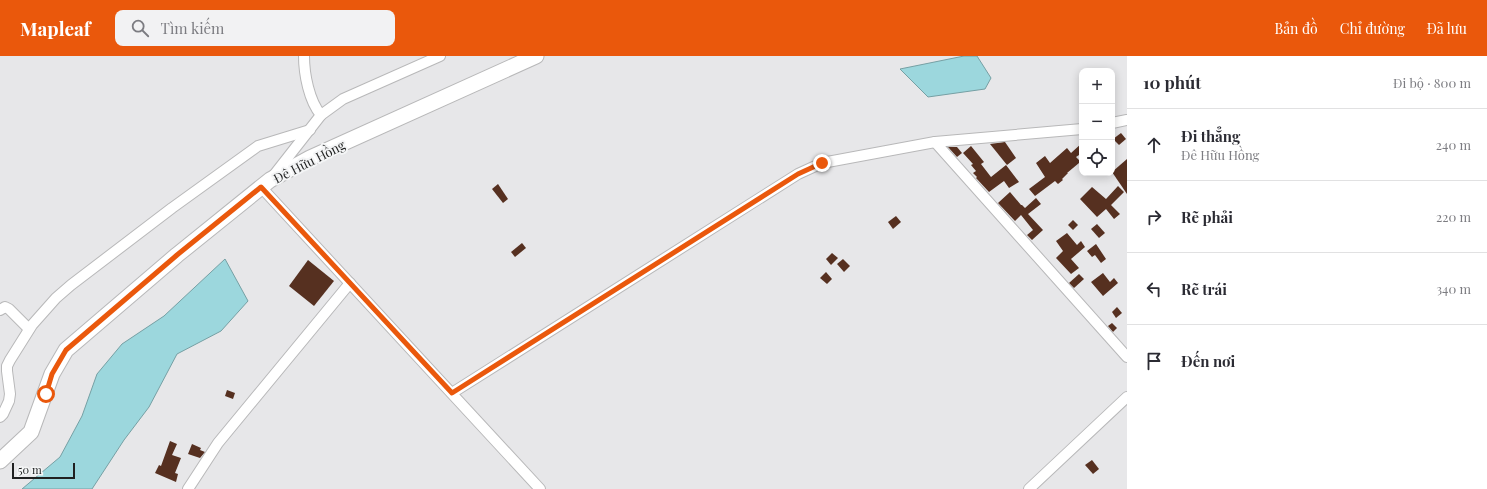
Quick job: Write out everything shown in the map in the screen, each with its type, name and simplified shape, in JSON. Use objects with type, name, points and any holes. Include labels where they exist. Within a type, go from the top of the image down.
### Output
[{"type":"main road","name":"Đê Hữu Hồng","points":[[0,461],[31,432],[52,374],[66,350],[177,255],[266,184],[310,158],[536,56]]},
{"type":"street","points":[[304,56],[310,92],[316,110],[321,115]]},
{"type":"street","points":[[440,56],[342,99],[321,115],[266,184],[350,283],[540,489]]},
{"type":"street","points":[[1115,122],[1127,120]]},
{"type":"street","points":[[452,393],[798,174],[822,163],[935,142],[1079,129]]},
{"type":"street","points":[[0,417],[9,401],[10,394],[7,366],[29,329],[52,302],[71,284],[258,146],[310,130]]},
{"type":"street","points":[[935,142],[1127,357]]},
{"type":"street","points":[[188,489],[218,443],[350,283]]},
{"type":"street","points":[[0,310],[5,307],[9,309],[29,329]]},
{"type":"street","points":[[1029,489],[1127,397]]},
{"type":"water","points":[[964,56],[977,56],[991,78],[985,89],[928,97],[900,69]]},
{"type":"water","points":[[225,259],[248,301],[221,331],[177,354],[149,407],[124,440],[92,489],[22,489],[60,457],[82,416],[97,374],[122,344],[164,316]]},
{"type":"building","points":[[1121,133],[1126,139],[1119,145],[1115,141],[1115,138]]},
{"type":"building","points":[[1005,142],[1016,158],[1007,165],[990,144]]},
{"type":"building","points":[[971,146],[984,162],[981,164],[991,177],[1006,165],[1019,182],[1009,188],[1004,181],[989,192],[976,178],[977,177],[973,173],[976,171],[971,165],[973,164],[963,153]]},
{"type":"building","points":[[1079,146],[1079,155],[1076,157],[1079,160],[1079,163],[1067,173],[1062,179],[1063,180],[1058,184],[1055,181],[1035,196],[1029,189],[1045,177],[1036,163],[1045,156],[1050,163],[1067,148],[1071,153]]},
{"type":"building","points":[[948,147],[957,147],[962,153],[957,157]]},
{"type":"building","points":[[1127,159],[1127,194],[1115,176],[1115,169]]},
{"type":"building","points":[[498,184],[508,199],[503,203],[492,189]]},
{"type":"building","points":[[1118,186],[1124,192],[1111,205],[1120,214],[1114,219],[1106,209],[1097,217],[1080,199],[1092,187],[1106,199]]},
{"type":"building","points":[[1010,192],[1025,208],[1036,198],[1041,204],[1028,214],[1043,230],[1032,240],[1027,235],[1033,230],[1021,215],[1015,221],[998,203]]},
{"type":"building","points":[[896,216],[901,222],[893,229],[888,222]]},
{"type":"building","points":[[1073,220],[1078,225],[1073,230],[1068,225]]},
{"type":"building","points":[[1097,224],[1105,233],[1099,238],[1091,229]]},
{"type":"building","points":[[1067,233],[1077,245],[1081,241],[1085,247],[1071,259],[1079,268],[1071,274],[1056,258],[1063,251],[1056,241]]},
{"type":"building","points":[[522,243],[526,248],[515,257],[511,252]]},
{"type":"building","points":[[1096,244],[1106,259],[1101,263],[1095,255],[1092,257],[1087,251]]},
{"type":"building","points":[[832,253],[838,258],[831,265],[826,259]]},
{"type":"building","points":[[843,259],[850,266],[844,272],[837,264]]},
{"type":"building","points":[[308,260],[334,281],[314,306],[289,286]]},
{"type":"building","points":[[826,272],[832,279],[827,284],[820,278]]},
{"type":"building","points":[[1103,273],[1110,282],[1114,278],[1118,283],[1103,296],[1091,282]]},
{"type":"building","points":[[1079,274],[1084,279],[1074,288],[1069,283]]},
{"type":"building","points":[[1117,307],[1122,313],[1116,318],[1112,312]]},
{"type":"building","points":[[1112,323],[1117,328],[1113,332],[1108,326]]},
{"type":"building","points":[[227,390],[235,393],[233,399],[225,396]]},
{"type":"building","points":[[170,441],[177,444],[172,455],[181,458],[175,473],[178,474],[176,482],[155,473],[159,465],[161,466]]},
{"type":"building","points":[[192,444],[201,448],[200,450],[205,452],[200,458],[188,454]]},
{"type":"building","points":[[1092,460],[1099,469],[1093,474],[1085,465]]},
{"type":"route","points":[[46,394],[52,374],[66,350],[177,255],[261,187],[452,393],[798,174],[822,163]]}]
